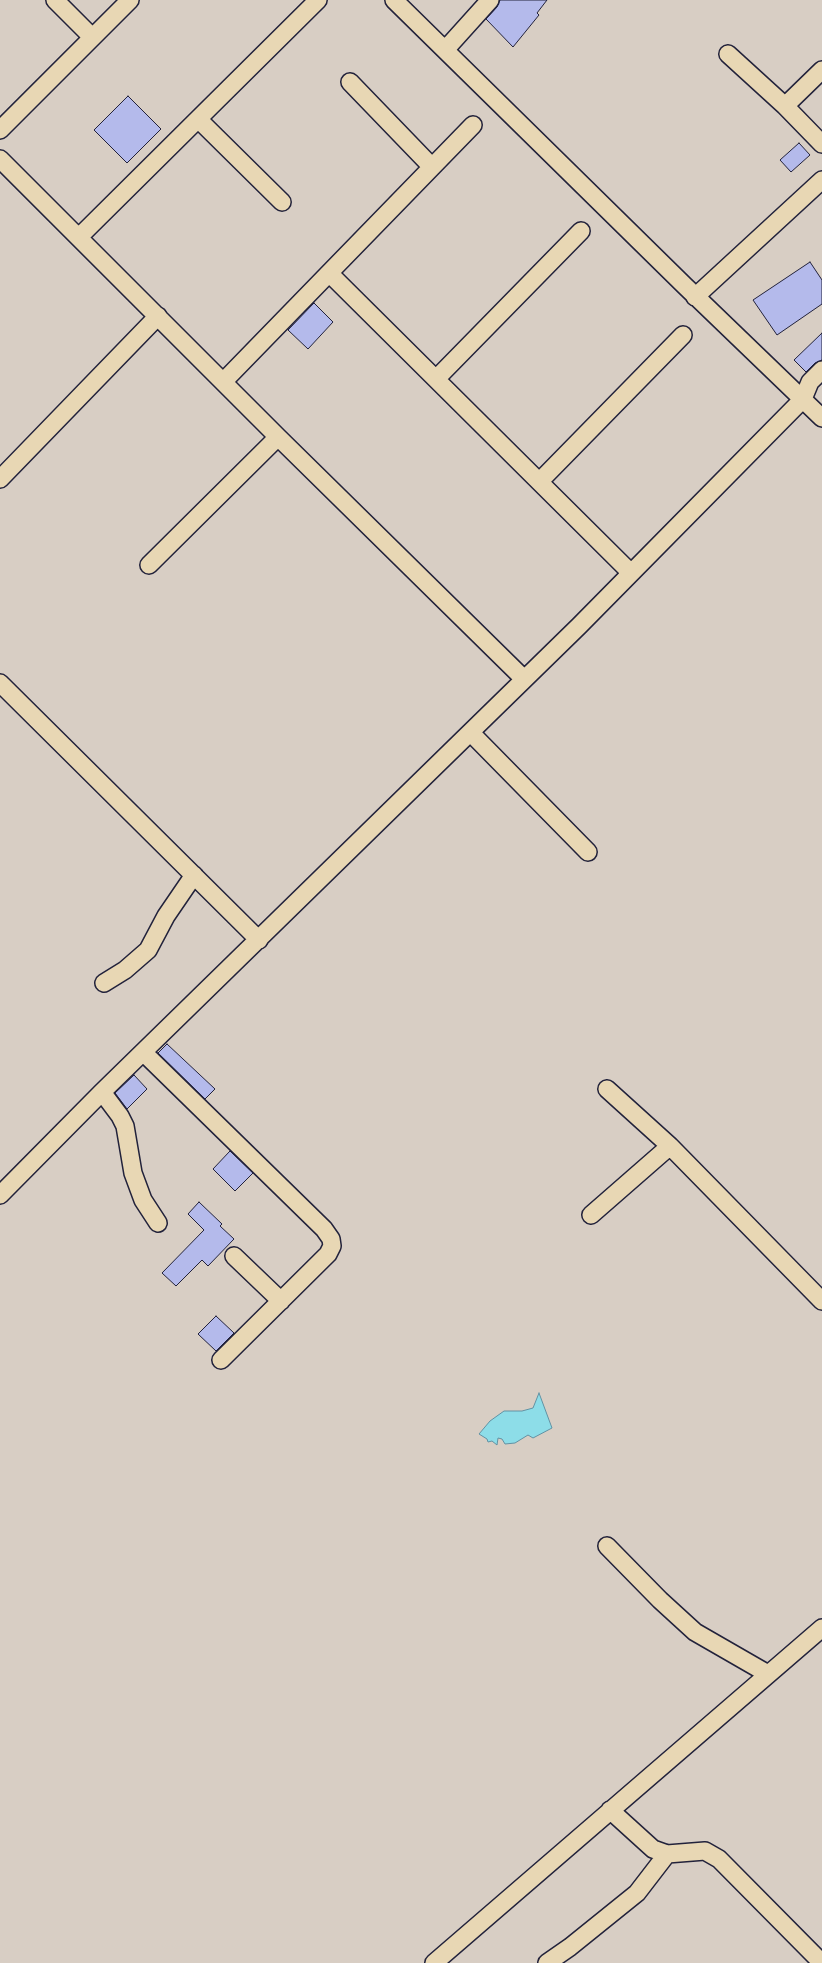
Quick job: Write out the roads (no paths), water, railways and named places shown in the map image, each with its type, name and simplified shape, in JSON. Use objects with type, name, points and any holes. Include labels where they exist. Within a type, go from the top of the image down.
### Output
[{"type":"street","points":[[55,0],[92,37]]},
{"type":"street","points":[[0,130],[130,0]]},
{"type":"street","points":[[79,237],[318,0]]},
{"type":"street","points":[[394,0],[696,297],[822,418]]},
{"type":"street","points":[[445,50],[490,0]]},
{"type":"street","points":[[728,54],[786,106],[822,144]]},
{"type":"street","points":[[786,106],[822,70]]},
{"type":"street","points":[[350,82],[432,167]]},
{"type":"street","points":[[198,119],[282,202]]},
{"type":"street","points":[[223,382],[473,125]]},
{"type":"street","points":[[0,159],[278,438],[524,679]]},
{"type":"street","points":[[696,297],[822,180]]},
{"type":"street","points":[[436,379],[581,232]]},
{"type":"street","points":[[329,273],[632,573]]},
{"type":"street","points":[[0,479],[158,316]]},
{"type":"street","points":[[540,481],[683,335]]},
{"type":"street","points":[[0,1195],[102,1092],[144,1053],[471,733],[632,573],[803,399],[810,382],[822,370]]},
{"type":"street","points":[[149,565],[278,438]]},
{"type":"street","points":[[0,683],[258,940]]},
{"type":"street","points":[[471,733],[588,852]]},
{"type":"street","points":[[104,982],[125,970],[148,950],[166,916],[194,875]]},
{"type":"street","points":[[144,1053],[324,1229],[331,1239],[332,1246],[328,1254],[221,1360]]},
{"type":"street","points":[[607,1089],[670,1146],[822,1301]]},
{"type":"street","points":[[102,1092],[120,1116],[125,1126],[133,1173],[143,1200],[158,1223]]},
{"type":"street","points":[[591,1215],[670,1146]]},
{"type":"street","points":[[234,1256],[281,1301]]},
{"type":"street","points":[[607,1546],[660,1600],[695,1632],[768,1674]]},
{"type":"street","points":[[434,1963],[822,1628]]},
{"type":"street","points":[[610,1810],[653,1849],[667,1854],[705,1852],[719,1859],[822,1962]]},
{"type":"street","points":[[547,1963],[570,1947],[637,1892],[667,1854]]},
{"type":"water","points":[[539,1393],[552,1428],[533,1438],[528,1435],[515,1443],[505,1444],[502,1439],[498,1438],[497,1445],[492,1441],[488,1442],[487,1439],[479,1434],[490,1421],[504,1411],[522,1411],[533,1408]]}]
